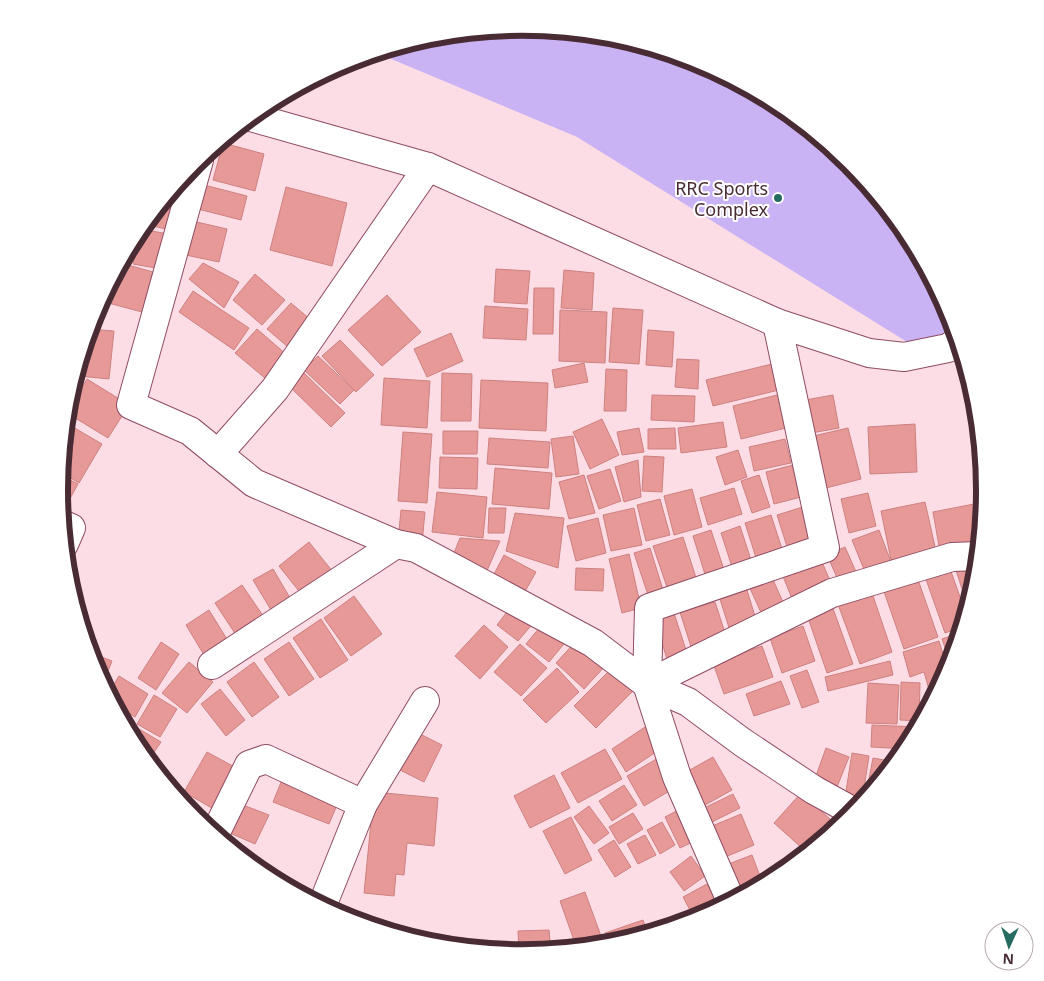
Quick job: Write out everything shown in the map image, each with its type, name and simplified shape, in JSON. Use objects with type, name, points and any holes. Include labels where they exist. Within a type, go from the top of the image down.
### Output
[{"type":"street","points":[[260,120],[428,167],[777,323],[869,353],[904,357],[948,348],[952,345]]},
{"type":"street","points":[[218,454],[275,389],[428,167]]},
{"type":"street","points":[[195,176],[131,405],[190,431],[254,483],[396,544],[416,548],[593,643],[647,684],[688,702],[742,742],[814,790],[847,808]]},
{"type":"street","points":[[728,895],[677,777],[647,684],[649,608],[825,548],[777,323]]},
{"type":"street","points":[[212,665],[396,544]]},
{"type":"street","points":[[647,684],[832,593],[952,557],[971,556]]},
{"type":"street","points":[[325,900],[363,804],[425,701]]},
{"type":"street","points":[[218,828],[249,765],[266,759],[363,804]]},
{"type":"shaded area","name":"RRC Sports Complex","points":[[492,37],[552,37],[611,45],[640,52],[668,60],[723,83],[749,97],[799,130],[822,149],[864,191],[900,238],[915,263],[947,331],[920,350],[577,137],[387,57],[433,45],[463,40]]},
{"type":"building","points":[[228,144],[264,154],[255,191],[213,180],[221,150]]},
{"type":"building","points":[[204,185],[247,196],[241,220],[198,209]]},
{"type":"building","points":[[286,187],[347,203],[332,266],[270,250]]},
{"type":"building","points":[[179,193],[170,230],[153,226]]},
{"type":"building","points":[[188,220],[227,229],[219,262],[181,254]]},
{"type":"building","points":[[150,231],[168,234],[161,269],[133,264],[136,252]]},
{"type":"building","points":[[203,263],[239,282],[224,308],[189,279]]},
{"type":"building","points":[[128,265],[153,272],[142,312],[109,303]]},
{"type":"building","points":[[496,269],[530,271],[527,304],[494,302]]},
{"type":"building","points":[[564,270],[594,273],[592,310],[561,308]]},
{"type":"building","points":[[255,274],[285,300],[262,325],[233,300]]},
{"type":"building","points":[[534,288],[554,288],[553,334],[533,334]]},
{"type":"building","points":[[193,291],[249,328],[234,350],[179,312]]},
{"type":"building","points":[[387,295],[421,332],[382,366],[348,330]]},
{"type":"building","points":[[291,303],[312,321],[288,347],[267,329]]},
{"type":"building","points":[[485,306],[528,309],[526,340],[483,338]]},
{"type":"building","points":[[613,308],[643,310],[639,364],[609,362]]},
{"type":"building","points":[[560,310],[607,312],[605,363],[559,361]]},
{"type":"building","points":[[257,329],[287,355],[266,379],[235,353]]},
{"type":"building","points":[[97,330],[114,331],[109,379],[82,376]]},
{"type":"building","points":[[648,330],[674,332],[672,367],[646,365]]},
{"type":"building","points":[[451,333],[463,361],[427,377],[414,349]]},
{"type":"building","points":[[340,340],[374,375],[356,392],[322,356]]},
{"type":"building","points":[[318,356],[354,390],[340,404],[304,370]]},
{"type":"building","points":[[677,359],[699,360],[698,389],[675,387]]},
{"type":"building","points":[[584,363],[588,382],[555,388],[552,370]]},
{"type":"building","points":[[776,363],[783,389],[713,406],[706,380]]},
{"type":"building","points":[[606,369],[627,370],[626,411],[604,411]]},
{"type":"building","points":[[304,373],[345,413],[331,427],[290,387]]},
{"type":"building","points":[[442,373],[472,374],[471,421],[441,421]]},
{"type":"building","points":[[384,378],[430,381],[427,428],[381,425]]},
{"type":"building","points":[[87,379],[129,405],[108,438],[74,417],[78,395]]},
{"type":"building","points":[[481,380],[548,383],[546,431],[479,428]]},
{"type":"building","points":[[781,394],[790,427],[741,439],[733,406]]},
{"type":"building","points":[[652,395],[695,396],[694,422],[651,420]]},
{"type":"building","points":[[833,395],[839,428],[806,434],[800,401]]},
{"type":"building","points":[[602,419],[619,455],[590,469],[573,432]]},
{"type":"building","points":[[723,422],[727,447],[681,453],[678,428]]},
{"type":"building","points":[[915,424],[917,472],[870,474],[868,427]]},
{"type":"building","points":[[73,427],[102,444],[79,483],[68,477]]},
{"type":"building","points":[[639,428],[644,452],[622,455],[617,432]]},
{"type":"building","points":[[675,428],[676,449],[648,449],[648,429]]},
{"type":"building","points":[[848,428],[861,479],[822,489],[809,437]]},
{"type":"building","points":[[443,431],[478,431],[477,454],[443,454]]},
{"type":"building","points":[[403,432],[432,434],[427,503],[398,501]]},
{"type":"building","points":[[573,436],[579,474],[556,477],[551,439]]},
{"type":"building","points":[[489,438],[550,442],[548,468],[487,464]]},
{"type":"building","points":[[785,439],[791,463],[754,471],[749,447]]},
{"type":"building","points":[[738,450],[747,477],[725,485],[716,457]]},
{"type":"building","points":[[644,456],[664,457],[662,492],[642,491]]},
{"type":"building","points":[[440,457],[478,458],[477,489],[439,488]]},
{"type":"building","points":[[638,460],[641,497],[624,502],[615,467]]},
{"type":"building","points":[[797,464],[805,496],[774,504],[766,472]]},
{"type":"building","points":[[495,468],[552,473],[549,509],[492,504]]},
{"type":"building","points":[[610,469],[621,501],[599,509],[587,476]]},
{"type":"building","points":[[584,475],[595,513],[569,519],[559,482]]},
{"type":"building","points":[[759,475],[770,507],[752,513],[741,481]]},
{"type":"building","points":[[68,479],[78,484],[68,502]]},
{"type":"building","points":[[734,488],[742,514],[708,525],[700,498]]},
{"type":"building","points":[[692,489],[702,527],[674,535],[664,496]]},
{"type":"building","points":[[437,492],[487,497],[483,538],[432,532]]},
{"type":"building","points":[[868,493],[876,526],[849,533],[841,499]]},
{"type":"building","points":[[660,499],[670,535],[646,541],[637,505]]},
{"type":"building","points":[[925,502],[936,551],[891,560],[881,511]]},
{"type":"building","points":[[974,504],[975,520],[972,546],[940,552],[933,512]]},
{"type":"building","points":[[806,506],[819,544],[789,553],[777,515]]},
{"type":"building","points":[[489,508],[506,508],[504,533],[488,533]]},
{"type":"building","points":[[634,508],[642,545],[611,551],[603,515]]},
{"type":"building","points":[[401,510],[425,512],[422,543],[398,541]]},
{"type":"building","points":[[515,513],[564,518],[558,568],[506,551]]},
{"type":"building","points":[[771,515],[784,555],[758,564],[745,523]]},
{"type":"building","points":[[598,518],[606,553],[576,561],[567,526]]},
{"type":"building","points":[[740,526],[753,566],[734,573],[721,533]]},
{"type":"building","points":[[711,530],[727,579],[708,584],[693,536]]},
{"type":"building","points":[[879,530],[891,562],[865,572],[852,540]]},
{"type":"building","points":[[683,537],[698,584],[669,593],[653,546]]},
{"type":"building","points":[[460,538],[500,541],[486,573],[452,558]]},
{"type":"building","points":[[309,542],[333,572],[302,595],[279,566]]},
{"type":"building","points":[[845,547],[857,574],[839,582],[827,555]]},
{"type":"building","points":[[650,548],[664,593],[649,598],[634,553]]},
{"type":"building","points":[[818,553],[832,585],[793,601],[780,569]]},
{"type":"building","points":[[629,554],[641,608],[622,613],[609,559]]},
{"type":"building","points":[[504,555],[536,572],[523,595],[492,578]]},
{"type":"building","points":[[948,563],[962,603],[954,630],[945,633],[923,571]]},
{"type":"building","points":[[954,564],[970,564],[964,595]]},
{"type":"building","points":[[576,568],[604,569],[603,591],[575,590]]},
{"type":"building","points":[[273,569],[293,603],[274,615],[253,580]]},
{"type":"building","points":[[915,571],[938,637],[904,649],[881,583]]},
{"type":"building","points":[[771,575],[786,609],[764,619],[748,584]]},
{"type":"building","points":[[242,585],[266,620],[238,638],[215,603]]},
{"type":"building","points":[[746,587],[758,626],[731,634],[719,596]]},
{"type":"building","points":[[870,587],[892,652],[860,664],[836,599]]},
{"type":"building","points":[[354,596],[382,634],[351,656],[324,618]]},
{"type":"building","points":[[715,602],[728,642],[693,653],[680,612]]},
{"type":"building","points":[[831,603],[853,664],[827,673],[806,612]]},
{"type":"building","points":[[513,604],[535,621],[518,641],[497,625]]},
{"type":"building","points":[[672,607],[687,653],[667,659],[653,614]]},
{"type":"building","points":[[209,610],[228,641],[204,655],[186,625]]},
{"type":"building","points":[[321,619],[348,660],[320,678],[293,638]]},
{"type":"building","points":[[545,621],[568,639],[549,662],[526,644]]},
{"type":"building","points":[[484,625],[508,647],[480,679],[455,656]]},
{"type":"building","points":[[803,626],[815,661],[782,673],[770,638]]},
{"type":"building","points":[[953,635],[946,652],[942,639]]},
{"type":"building","points":[[578,639],[606,665],[584,689],[556,663]]},
{"type":"building","points":[[939,641],[944,658],[929,690],[924,672],[910,677],[903,652]]},
{"type":"building","points":[[161,642],[179,654],[156,690],[138,678]]},
{"type":"building","points":[[289,642],[314,679],[289,696],[264,659]]},
{"type":"building","points":[[520,644],[547,668],[521,696],[494,672]]},
{"type":"building","points":[[762,646],[773,677],[724,694],[713,663]]},
{"type":"building","points":[[99,656],[112,661],[107,674]]},
{"type":"building","points":[[890,661],[893,675],[828,691],[825,677]]},
{"type":"building","points":[[189,662],[213,682],[187,713],[162,693]]},
{"type":"building","points":[[254,662],[279,697],[252,717],[227,682]]},
{"type":"building","points":[[617,663],[639,685],[596,728],[574,706]]},
{"type":"building","points":[[557,668],[579,692],[546,723],[523,700]]},
{"type":"building","points":[[807,670],[819,702],[802,708],[790,676]]},
{"type":"building","points":[[119,676],[148,694],[135,717],[125,711],[113,686]]},
{"type":"building","points":[[781,681],[790,704],[754,716],[746,694]]},
{"type":"building","points":[[901,682],[920,683],[919,710],[915,718],[913,721],[900,720]]},
{"type":"building","points":[[868,683],[899,685],[897,724],[866,723]]},
{"type":"building","points":[[220,689],[245,720],[226,736],[201,704]]},
{"type":"building","points":[[154,695],[177,709],[160,737],[137,724]]},
{"type":"building","points":[[648,725],[662,748],[626,772],[612,749]]},
{"type":"building","points":[[872,725],[910,727],[896,748],[871,747]]},
{"type":"building","points":[[134,726],[161,742],[153,754],[144,743]]},
{"type":"building","points":[[418,733],[442,745],[424,782],[400,770]]},
{"type":"building","points":[[826,748],[849,757],[835,792],[813,784]]},
{"type":"building","points":[[605,749],[622,779],[578,803],[561,773]]},
{"type":"building","points":[[207,752],[240,770],[217,811],[184,792]]},
{"type":"building","points":[[852,753],[869,756],[864,790],[855,800],[845,798]]},
{"type":"building","points":[[660,757],[678,786],[644,806],[627,776]]},
{"type":"building","points":[[713,757],[732,790],[698,809],[679,776]]},
{"type":"building","points":[[873,758],[887,760],[882,767],[868,785]]},
{"type":"building","points":[[284,775],[340,798],[329,824],[273,802]]},
{"type":"building","points":[[554,775],[570,808],[530,828],[514,796]]},
{"type":"building","points":[[624,785],[637,805],[612,821],[599,801]]},
{"type":"building","points":[[374,792],[438,798],[434,846],[407,843],[404,875],[396,874],[394,896],[364,893]]},
{"type":"building","points":[[801,793],[830,819],[802,848],[774,823]]},
{"type":"building","points":[[733,794],[740,808],[704,826],[696,812]]},
{"type":"building","points":[[243,805],[269,815],[255,844],[230,833]]},
{"type":"building","points":[[589,806],[609,833],[594,844],[574,817]]},
{"type":"building","points":[[686,806],[701,838],[680,848],[665,817]]},
{"type":"building","points":[[633,813],[643,829],[619,844],[609,827]]},
{"type":"building","points":[[741,814],[754,845],[718,860],[705,829]]},
{"type":"building","points":[[571,817],[592,860],[565,874],[543,831]]},
{"type":"building","points":[[662,822],[675,845],[660,854],[647,830]]},
{"type":"building","points":[[645,835],[656,855],[638,864],[627,844]]},
{"type":"building","points":[[614,840],[631,867],[615,877],[598,850]]},
{"type":"building","points":[[752,855],[760,877],[736,891],[726,865]]},
{"type":"building","points":[[691,856],[705,876],[684,891],[670,872]]},
{"type":"building","points":[[778,862],[780,864],[774,868],[763,875]]},
{"type":"building","points":[[707,884],[715,898],[691,912],[683,897]]},
{"type":"building","points":[[585,892],[601,936],[574,942],[560,901]]},
{"type":"building","points":[[643,920],[646,927],[607,937],[605,933]]},
{"type":"building","points":[[549,930],[550,944],[519,945],[518,931]]},
{"type":"place","name":"RRC Sports Complex","points":[[778,198]]}]
